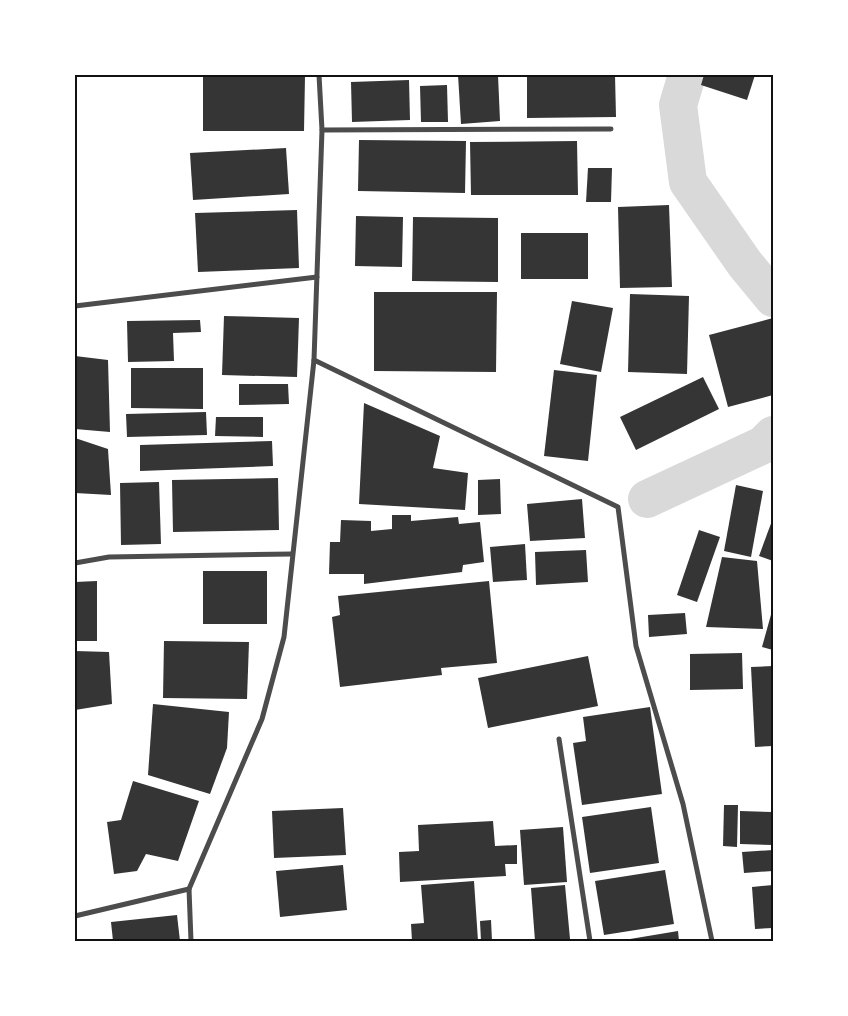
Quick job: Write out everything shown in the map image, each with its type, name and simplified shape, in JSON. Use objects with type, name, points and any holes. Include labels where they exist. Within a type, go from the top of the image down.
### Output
[{"type":"street","points":[[191,941],[189,890],[262,719],[284,637],[314,360],[322,130],[319,75]]},
{"type":"street","points":[[322,130],[610,129]]},
{"type":"street","points":[[75,306],[316,277]]},
{"type":"street","points":[[314,360],[618,506],[636,646],[684,804],[712,941]]},
{"type":"street","points":[[75,563],[110,557],[292,554]]},
{"type":"street","points":[[559,739],[590,941]]},
{"type":"street","points":[[75,916],[189,890]]},
{"type":"building","points":[[458,75],[498,75],[500,121],[461,124]]},
{"type":"building","points":[[527,75],[615,75],[616,117],[527,118]]},
{"type":"building","points":[[704,75],[755,75],[747,100],[701,85]]},
{"type":"building","points":[[203,76],[305,76],[304,131],[203,131]]},
{"type":"building","points":[[409,80],[410,120],[352,122],[351,82]]},
{"type":"building","points":[[447,85],[448,122],[421,122],[420,86]]},
{"type":"building","points":[[359,140],[466,141],[465,193],[358,191]]},
{"type":"building","points":[[577,141],[578,195],[471,195],[470,142]]},
{"type":"building","points":[[286,148],[289,194],[193,200],[190,153]]},
{"type":"building","points":[[588,168],[612,168],[611,202],[586,202]]},
{"type":"building","points":[[669,205],[672,287],[620,288],[618,207]]},
{"type":"building","points":[[297,210],[299,268],[198,272],[195,213]]},
{"type":"building","points":[[356,216],[403,217],[402,267],[355,266]]},
{"type":"building","points":[[413,217],[498,218],[498,282],[412,281]]},
{"type":"building","points":[[521,233],[588,233],[588,279],[521,279]]},
{"type":"building","points":[[374,292],[497,292],[496,372],[374,371]]},
{"type":"building","points":[[630,294],[689,296],[687,374],[628,372]]},
{"type":"building","points":[[572,301],[613,308],[601,372],[560,364]]},
{"type":"building","points":[[224,316],[299,318],[297,377],[222,375]]},
{"type":"building","points":[[773,318],[773,395],[728,407],[709,335]]},
{"type":"building","points":[[200,320],[201,332],[173,333],[174,361],[128,362],[127,321]]},
{"type":"building","points":[[75,356],[108,360],[110,432],[75,429]]},
{"type":"building","points":[[131,368],[203,368],[203,409],[131,408]]},
{"type":"building","points":[[554,370],[597,375],[588,461],[544,456]]},
{"type":"building","points":[[703,377],[719,409],[636,450],[620,417]]},
{"type":"building","points":[[239,384],[288,384],[289,404],[239,405]]},
{"type":"building","points":[[364,403],[440,436],[433,468],[468,473],[465,510],[359,504]]},
{"type":"building","points":[[206,412],[207,435],[127,437],[126,414]]},
{"type":"building","points":[[216,417],[263,417],[263,437],[215,436]]},
{"type":"building","points":[[75,438],[108,449],[111,495],[75,493]]},
{"type":"building","points":[[272,441],[273,466],[140,471],[140,445]]},
{"type":"building","points":[[278,478],[279,530],[173,532],[172,480]]},
{"type":"building","points":[[500,479],[501,514],[478,515],[478,480]]},
{"type":"building","points":[[159,482],[161,544],[121,545],[120,483]]},
{"type":"building","points":[[736,485],[763,491],[751,557],[724,551]]},
{"type":"building","points":[[582,499],[585,538],[530,541],[527,504]]},
{"type":"building","points":[[392,515],[411,515],[411,521],[458,517],[459,524],[480,522],[484,562],[463,565],[462,572],[364,584],[364,574],[329,574],[330,542],[340,542],[341,520],[371,521],[371,531],[392,529]]},
{"type":"building","points":[[773,518],[773,561],[759,556]]},
{"type":"building","points":[[699,530],[720,537],[697,602],[677,595]]},
{"type":"building","points":[[525,544],[527,580],[493,582],[490,547]]},
{"type":"building","points":[[586,550],[588,582],[536,585],[535,552]]},
{"type":"building","points":[[722,557],[757,561],[763,629],[706,627]]},
{"type":"building","points":[[203,571],[267,571],[267,624],[203,624]]},
{"type":"building","points":[[97,581],[97,641],[75,641],[75,582]]},
{"type":"building","points":[[489,581],[497,663],[441,668],[442,675],[340,687],[332,617],[340,615],[338,596]]},
{"type":"building","points":[[773,611],[773,650],[762,647]]},
{"type":"building","points":[[685,613],[687,634],[649,637],[648,615]]},
{"type":"building","points":[[164,641],[249,642],[247,699],[163,698]]},
{"type":"building","points":[[75,651],[109,652],[112,704],[75,710]]},
{"type":"building","points":[[742,653],[743,689],[690,690],[690,654]]},
{"type":"building","points":[[588,656],[598,706],[488,728],[478,678]]},
{"type":"building","points":[[773,666],[773,746],[755,747],[751,667]]},
{"type":"building","points":[[153,704],[229,712],[227,748],[210,794],[148,775]]},
{"type":"building","points":[[650,707],[662,794],[582,805],[573,743],[586,741],[583,717]]},
{"type":"building","points":[[133,781],[199,801],[178,861],[146,854],[137,871],[114,874],[107,822],[121,820]]},
{"type":"building","points":[[724,805],[738,805],[737,847],[723,846]]},
{"type":"building","points":[[651,807],[659,863],[590,873],[582,817]]},
{"type":"building","points":[[343,808],[346,855],[274,858],[272,811]]},
{"type":"building","points":[[740,811],[773,812],[773,845],[740,844]]},
{"type":"building","points":[[493,821],[495,846],[517,845],[517,864],[505,864],[506,876],[400,882],[399,852],[419,851],[418,825]]},
{"type":"building","points":[[563,827],[567,882],[524,885],[520,830]]},
{"type":"building","points":[[773,850],[773,871],[744,873],[742,852]]},
{"type":"building","points":[[343,865],[347,910],[280,917],[276,871]]},
{"type":"building","points":[[665,870],[674,924],[604,935],[595,881]]},
{"type":"building","points":[[474,881],[478,941],[412,941],[411,924],[424,923],[421,885]]},
{"type":"building","points":[[565,885],[570,939],[535,941],[531,888]]},
{"type":"building","points":[[773,885],[773,928],[755,929],[752,887]]},
{"type":"building","points":[[177,915],[180,941],[113,941],[111,922]]},
{"type":"building","points":[[491,920],[492,941],[481,941],[480,921]]},
{"type":"building","points":[[678,931],[679,941],[624,941],[624,940]]},
{"type":"waterway","points":[[687,75],[678,105],[688,182],[745,264],[773,298]]},
{"type":"waterway","points":[[647,499],[763,445],[773,435]]}]
